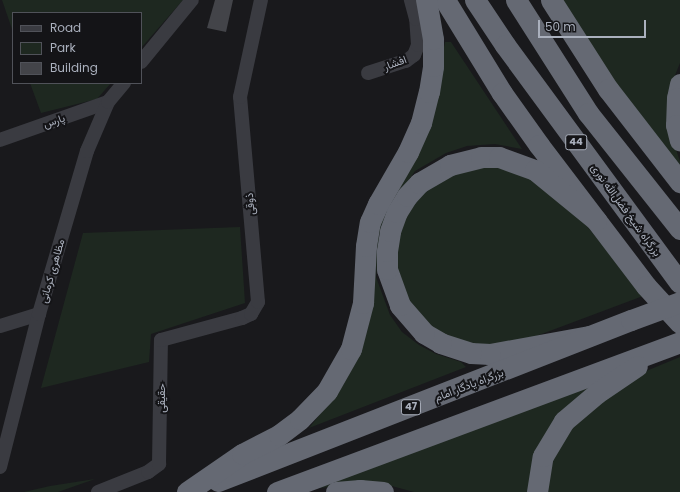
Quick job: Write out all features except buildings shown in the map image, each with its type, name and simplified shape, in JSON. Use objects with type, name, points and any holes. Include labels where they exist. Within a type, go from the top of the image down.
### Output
[{"type":"highway","points":[[189,492],[300,419],[327,391],[351,349],[363,303],[366,246],[370,222],[378,204],[408,152],[421,123],[429,92],[433,66],[433,39],[426,0]]},
{"type":"highway","points":[[444,0],[502,93],[646,286],[680,323]]},
{"type":"highway","name":"بزرگراه شیخ فضل‌الله نوری","points":[[475,0],[510,52],[680,283]]},
{"type":"highway","name":"44","points":[[516,0],[588,113],[680,229]]},
{"type":"highway","points":[[551,0],[608,89],[680,182]]},
{"type":"highway","points":[[680,84],[677,98],[676,125],[680,141]]},
{"type":"highway","points":[[589,336],[490,354],[472,353],[441,343],[424,333],[400,305],[392,286],[386,251],[390,231],[397,212],[407,196],[419,183],[450,164],[481,156],[499,157],[535,170],[596,220]]},
{"type":"highway","name":"بزرگراه یادگار امام","points":[[189,492],[680,302]]},
{"type":"highway","points":[[277,492],[671,346]]},
{"type":"highway","points":[[537,492],[543,456],[564,421],[597,392],[671,346]]},
{"type":"highway","points":[[336,492],[360,490],[383,492]]},
{"type":"street","points":[[142,61],[192,0]]},
{"type":"street","name":"ذوقی","points":[[161,340],[242,318],[251,314],[258,302],[240,97],[261,0]]},
{"type":"street","name":"افشار","points":[[368,73],[406,61],[414,55],[418,45],[416,19],[411,0]]},
{"type":"street","name":"مظاهری کرمانی","points":[[0,467],[39,314],[87,151],[108,102],[123,84]]},
{"type":"street","name":"پارس","points":[[0,140],[108,102]]},
{"type":"street","points":[[0,326],[39,314]]},
{"type":"street","name":"حقیقی","points":[[98,492],[156,468],[160,456],[161,340]]},
{"type":"green space","points":[[2,0],[183,0],[142,47],[142,12],[12,12],[12,29]]},
{"type":"green space","points":[[556,0],[680,0],[680,63],[673,80],[673,141],[680,161],[680,174]]},
{"type":"green space","points":[[445,42],[451,42],[522,149],[495,144],[467,146],[446,153],[415,171],[399,194],[380,231],[376,277],[390,315],[402,332],[419,345],[436,354],[461,362],[466,367],[309,428],[344,384],[361,350],[368,328],[373,288],[374,233],[440,70]]},
{"type":"green space","points":[[30,84],[110,84],[97,99],[41,113]]},
{"type":"green space","points":[[480,164],[525,171],[573,208],[643,296],[515,344],[491,347],[444,337],[413,313],[393,259],[407,208],[438,178]]},
{"type":"green space","points":[[240,227],[245,303],[151,334],[149,362],[41,388],[83,233]]},
{"type":"green space","points":[[680,357],[680,492],[546,492],[558,440],[622,381]]},
{"type":"green space","points":[[621,370],[592,389],[528,492],[414,492],[388,485],[361,483],[304,490]]},
{"type":"green space","points":[[95,479],[58,492],[24,492],[50,486]]}]
